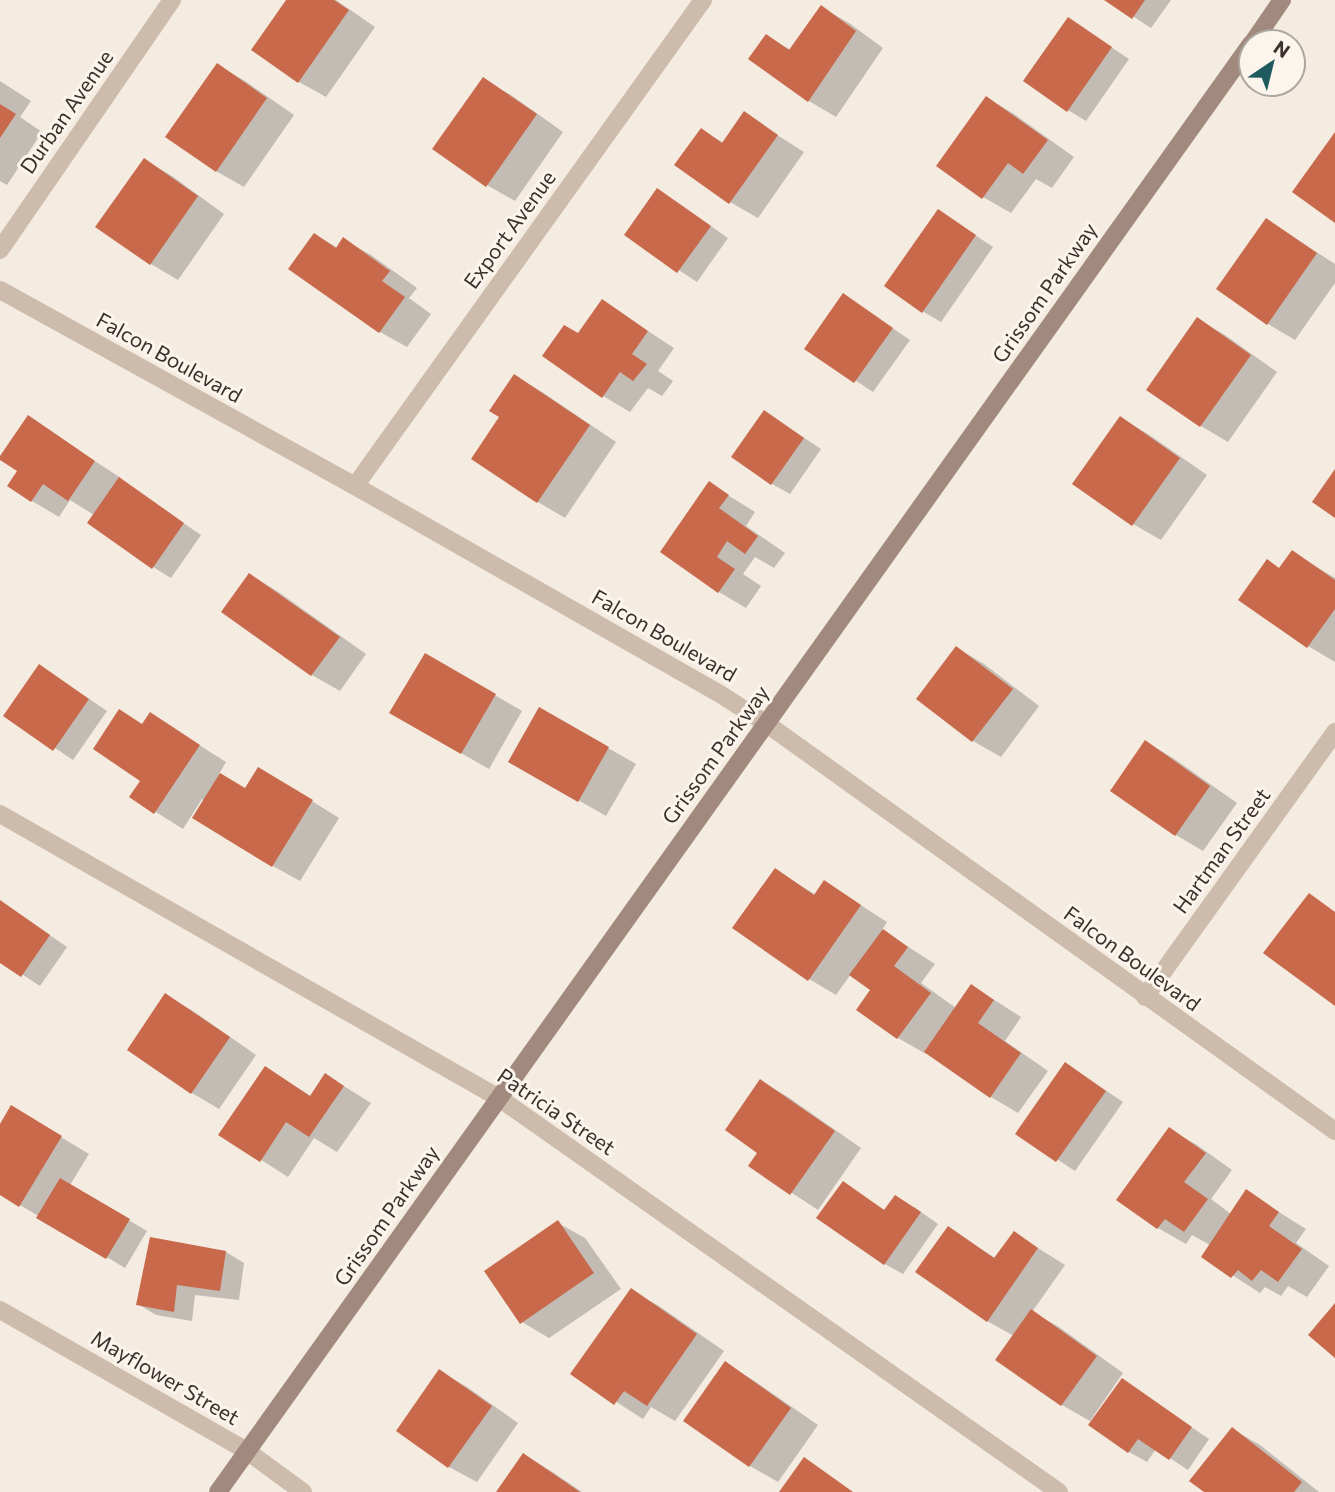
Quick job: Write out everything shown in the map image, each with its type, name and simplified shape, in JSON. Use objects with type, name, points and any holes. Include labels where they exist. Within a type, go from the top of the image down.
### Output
[{"type":"main road","name":"Grissom Parkway","points":[[1263,28],[1283,0]]},
{"type":"main road","name":"Grissom Parkway","points":[[218,1492],[1237,64]]},
{"type":"street","name":"Durban Avenue","points":[[0,250],[172,0]]},
{"type":"street","name":"Export Avenue","points":[[355,486],[703,0]]},
{"type":"street","name":"Falcon Boulevard","points":[[0,290],[355,486],[720,694],[767,724],[1335,1131]]},
{"type":"street","name":"Hartman Street","points":[[1145,996],[1335,732]]},
{"type":"street","name":"Patricia Street","points":[[0,814],[499,1098],[1059,1492]]},
{"type":"street","name":"Mayflower Street","points":[[0,1310],[247,1451],[303,1492]]},
{"type":"building","points":[[286,0],[334,0],[349,10],[298,83],[251,50]]},
{"type":"building","points":[[1104,0],[1145,0],[1132,19]]},
{"type":"building","points":[[821,5],[856,31],[808,102],[748,59],[766,34],[789,50]]},
{"type":"building","points":[[1068,17],[1112,47],[1067,112],[1023,81]]},
{"type":"building","points":[[217,63],[267,98],[216,172],[165,137]]},
{"type":"building","points":[[483,77],[537,114],[486,187],[432,149]]},
{"type":"building","points":[[986,96],[1048,140],[1023,174],[1008,163],[982,199],[936,166]]},
{"type":"building","points":[[0,104],[16,114],[0,138]]},
{"type":"building","points":[[744,111],[778,135],[729,204],[674,165],[701,128],[722,143]]},
{"type":"building","points":[[1335,132],[1335,223],[1292,192]]},
{"type":"building","points":[[144,158],[198,196],[150,265],[95,227]]},
{"type":"building","points":[[657,188],[711,226],[677,273],[624,235]]},
{"type":"building","points":[[938,209],[976,235],[922,313],[884,286]]},
{"type":"building","points":[[1266,218],[1317,253],[1267,325],[1216,289]]},
{"type":"building","points":[[314,233],[336,248],[343,237],[390,271],[382,281],[405,297],[379,333],[288,269]]},
{"type":"building","points":[[843,293],[893,328],[854,383],[804,349]]},
{"type":"building","points":[[602,299],[648,331],[632,354],[647,364],[633,381],[620,372],[602,398],[542,356],[564,325],[578,333]]},
{"type":"building","points":[[1197,317],[1251,355],[1200,427],[1146,390]]},
{"type":"building","points":[[514,374],[590,425],[537,503],[471,459],[499,417],[489,411]]},
{"type":"building","points":[[764,410],[804,438],[771,485],[731,457]]},
{"type":"building","points":[[28,415],[95,461],[68,501],[43,484],[31,502],[7,486],[17,471],[0,460],[0,456]]},
{"type":"building","points":[[1120,416],[1180,458],[1132,526],[1072,484]]},
{"type":"building","points":[[1335,469],[1335,518],[1312,502]]},
{"type":"building","points":[[119,477],[184,523],[152,569],[87,523]]},
{"type":"building","points":[[709,481],[729,495],[719,508],[758,536],[745,554],[727,541],[717,557],[735,569],[718,593],[660,552]]},
{"type":"building","points":[[1292,550],[1335,580],[1335,609],[1307,648],[1238,600],[1267,559],[1279,568]]},
{"type":"building","points":[[249,573],[340,637],[311,676],[221,612]]},
{"type":"building","points":[[956,646],[1013,689],[972,742],[916,699]]},
{"type":"building","points":[[425,653],[496,694],[461,754],[389,713]]},
{"type":"building","points":[[39,664],[89,699],[53,751],[3,716]]},
{"type":"building","points":[[539,707],[609,747],[578,802],[508,762]]},
{"type":"building","points":[[119,709],[142,724],[150,712],[200,745],[154,814],[129,797],[140,781],[93,749]]},
{"type":"building","points":[[1145,740],[1210,786],[1175,836],[1110,791]]},
{"type":"building","points":[[258,767],[313,800],[272,867],[192,818],[220,773],[245,788]]},
{"type":"building","points":[[775,868],[814,895],[824,880],[861,905],[808,981],[732,928]]},
{"type":"building","points":[[1309,893],[1335,912],[1335,1006],[1263,953]]},
{"type":"building","points":[[0,900],[50,935],[21,977],[0,963]]},
{"type":"building","points":[[883,929],[908,947],[894,966],[931,993],[897,1039],[856,1010],[870,990],[849,975]]},
{"type":"building","points":[[971,984],[994,1000],[978,1023],[1021,1053],[990,1098],[924,1052]]},
{"type":"building","points":[[165,993],[230,1037],[191,1094],[127,1050]]},
{"type":"building","points":[[1065,1062],[1106,1091],[1056,1162],[1015,1134]]},
{"type":"building","points":[[265,1066],[310,1096],[325,1073],[344,1086],[309,1137],[286,1122],[260,1162],[218,1135]]},
{"type":"building","points":[[760,1079],[835,1131],[790,1195],[748,1166],[757,1153],[725,1130]]},
{"type":"building","points":[[11,1105],[62,1136],[19,1207],[0,1195],[0,1124]]},
{"type":"building","points":[[1169,1127],[1206,1153],[1184,1182],[1208,1199],[1184,1232],[1165,1219],[1157,1229],[1116,1200]]},
{"type":"building","points":[[60,1178],[130,1219],[106,1259],[36,1218]]},
{"type":"building","points":[[843,1181],[884,1210],[895,1195],[921,1212],[884,1265],[816,1218]]},
{"type":"building","points":[[1246,1189],[1279,1212],[1269,1226],[1302,1249],[1278,1282],[1261,1270],[1252,1281],[1238,1270],[1231,1278],[1201,1257]]},
{"type":"building","points":[[558,1220],[594,1273],[520,1324],[484,1271]]},
{"type":"building","points":[[948,1226],[994,1258],[1014,1231],[1038,1248],[987,1322],[915,1272]]},
{"type":"building","points":[[150,1237],[226,1251],[220,1291],[177,1285],[174,1312],[136,1305]]},
{"type":"building","points":[[631,1288],[697,1334],[647,1406],[624,1391],[614,1405],[570,1374]]},
{"type":"building","points":[[1335,1303],[1335,1358],[1308,1335]]},
{"type":"building","points":[[1031,1309],[1097,1356],[1061,1406],[995,1360]]},
{"type":"building","points":[[725,1361],[791,1408],[749,1467],[683,1421]]},
{"type":"building","points":[[439,1369],[492,1406],[448,1468],[396,1431]]},
{"type":"building","points":[[1122,1378],[1192,1427],[1169,1460],[1138,1439],[1128,1453],[1088,1425]]},
{"type":"building","points":[[1232,1427],[1302,1482],[1294,1492],[1204,1492],[1189,1481]]},
{"type":"building","points":[[523,1453],[580,1492],[496,1492]]},
{"type":"building","points":[[804,1457],[853,1492],[779,1492]]}]
